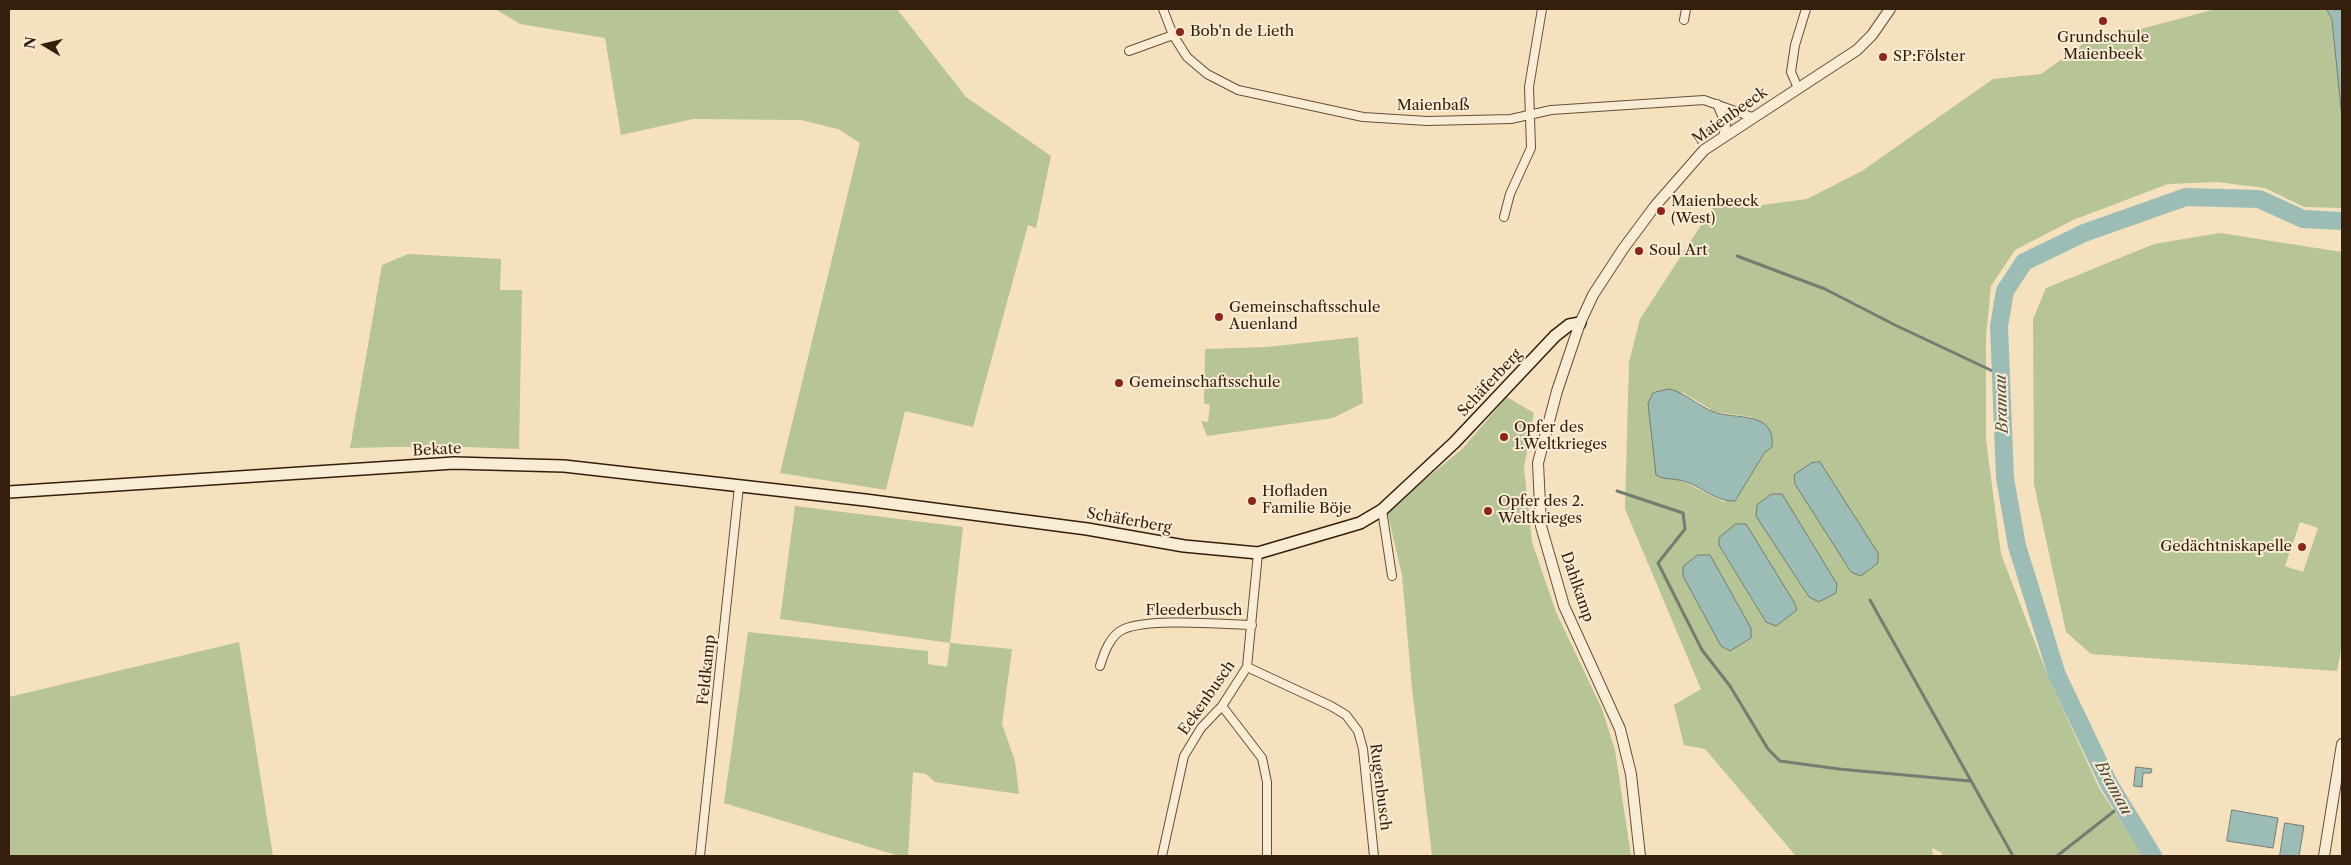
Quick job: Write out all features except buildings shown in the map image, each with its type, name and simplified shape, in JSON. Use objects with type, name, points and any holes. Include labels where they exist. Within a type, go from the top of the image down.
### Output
[{"type":"main road","name":"Schäferberg","points":[[865,500],[1087,529],[1184,546],[1258,553],[1360,523],[1382,510],[1456,442],[1555,336],[1568,325],[1580,323]]},
{"type":"main road","name":"Bekate","points":[[9,492],[454,463],[564,466],[865,500]]},
{"type":"street","name":"Maienbaß","points":[[1163,9],[1173,35],[1187,57],[1207,74],[1238,90],[1382,119],[1427,121],[1510,119],[1551,110],[1588,106],[1704,100],[1752,117]]},
{"type":"street","points":[[1504,217],[1510,194],[1531,148],[1529,87],[1542,9]]},
{"type":"street","points":[[1684,20],[1686,9]]},
{"type":"street","points":[[1798,88],[1791,72],[1795,45],[1806,9]]},
{"type":"street","name":"Maienbeeck","points":[[1580,323],[1593,295],[1623,249],[1655,206],[1704,150],[1857,50],[1872,34],[1890,9]]},
{"type":"street","points":[[1129,51],[1173,35]]},
{"type":"street","points":[[1717,104],[1726,125],[1723,136]]},
{"type":"street","name":"Dahlkamp","points":[[1580,323],[1557,391],[1538,463],[1541,526],[1564,606],[1620,729],[1631,774],[1640,856]]},
{"type":"street","name":"Feldkamp","points":[[700,856],[739,486]]},
{"type":"street","points":[[1382,510],[1392,576]]},
{"type":"street","name":"Eekenbusch","points":[[1162,856],[1184,756],[1201,728],[1222,706],[1247,666],[1258,553]]},
{"type":"street","name":"Fleederbusch","points":[[1100,666],[1111,639],[1124,629],[1147,623],[1252,625]]},
{"type":"street","name":"Rugenbusch","points":[[1247,666],[1331,706],[1346,715],[1358,731],[1363,749],[1374,856]]},
{"type":"street","points":[[1222,706],[1262,758],[1267,782],[1267,856]]},
{"type":"street","points":[[2324,856],[2342,744]]},
{"type":"green space","points":[[495,9],[897,9],[966,97],[1051,156],[1036,228],[1028,225],[973,427],[905,411],[886,490],[780,473],[860,143],[838,129],[801,120],[693,119],[621,135],[605,38],[520,24]]},
{"type":"green space","points":[[2216,9],[2327,9],[2332,20],[2342,118],[2342,208],[2304,207],[2265,188],[2217,182],[2168,184],[2073,220],[2015,250],[1991,286],[1986,336],[1986,440],[2001,554],[2049,679],[2099,788],[2144,856],[1942,856],[1942,853],[1932,848],[1933,856],[1796,856],[1705,749],[1684,745],[1674,705],[1701,689],[1625,509],[1629,362],[1640,319],[1716,202],[1747,207],[1807,199],[1862,171],[1993,79],[2041,74],[2090,39],[2120,31],[2137,30]],"holes":[[[1682,392],[1715,412],[1752,417],[1765,452],[1746,484],[1724,502],[1680,480]],[[1719,538],[1766,622],[1719,545]]]},
{"type":"green space","points":[[2220,233],[2342,252],[2342,645],[2337,671],[2091,654],[2066,632],[2034,484],[2033,319],[2046,288],[2154,244]],"holes":[[[2300,522],[2318,528],[2303,572],[2285,566]]]},
{"type":"green space","points":[[408,254],[501,259],[500,290],[522,290],[519,449],[438,446],[350,448],[382,265]]},
{"type":"green space","points":[[1358,337],[1363,403],[1333,418],[1207,436],[1201,421],[1208,422],[1210,405],[1204,403],[1205,349],[1267,347]]},
{"type":"green space","points":[[1507,397],[1534,413],[1524,468],[1532,542],[1556,612],[1602,709],[1615,750],[1631,856],[1432,856],[1412,688],[1402,575],[1387,511],[1462,449]]},
{"type":"green space","points":[[795,506],[963,527],[950,643],[780,619]]},
{"type":"green space","points":[[748,632],[928,651],[928,664],[947,667],[950,643],[1012,649],[1002,724],[1015,761],[1019,794],[935,782],[926,774],[913,772],[908,856],[899,856],[724,803]]},
{"type":"green space","points":[[239,642],[273,856],[9,856],[9,697]]},
{"type":"water","points":[[2327,9],[2342,9],[2342,118],[2332,20]]},
{"type":"water","points":[[1670,389],[1714,412],[1752,419],[1768,427],[1772,435],[1772,447],[1765,452],[1735,501],[1720,499],[1687,482],[1656,475],[1648,403],[1653,393]]},
{"type":"water","points":[[1820,462],[1878,553],[1878,563],[1861,576],[1851,572],[1795,484],[1794,475],[1811,463]]},
{"type":"water","points":[[1772,494],[1782,494],[1837,584],[1836,593],[1819,602],[1809,597],[1756,516],[1757,505]]},
{"type":"water","points":[[1736,524],[1746,524],[1794,602],[1797,610],[1776,626],[1766,622],[1719,545],[1719,538]]},
{"type":"water","points":[[1698,555],[1710,555],[1751,628],[1751,638],[1730,651],[1721,646],[1683,576],[1683,567]]},
{"type":"water","points":[[2136,767],[2152,769],[2151,773],[2143,773],[2142,787],[2134,786]]},
{"type":"water","points":[[2232,810],[2278,818],[2273,848],[2227,841]]},
{"type":"water","points":[[2285,823],[2304,826],[2299,856],[2280,856]]},
{"type":"waterway","name":"Bramau","points":[[2153,856],[2109,784],[2057,675],[2017,546],[2005,478],[1999,326],[2005,291],[2024,262],[2084,233],[2186,197],[2259,199],[2303,219],[2342,221]]},
{"type":"waterway","points":[[1737,256],[1825,289],[1895,325],[2001,375]]},
{"type":"waterway","points":[[1617,491],[1683,513],[1685,529],[1658,563],[1702,650],[1730,686],[1768,749],[1780,761],[1839,769],[1970,781]]},
{"type":"waterway","points":[[1870,600],[2013,856]]},
{"type":"waterway","points":[[2057,856],[2122,805]]},
{"type":"place","name":"Grundschule Maienbeek","points":[[2103,21]]},
{"type":"place","name":"Bob'n de Lieth","points":[[1180,32]]},
{"type":"place","name":"SP:Fölster","points":[[1883,57]]},
{"type":"place","name":"Maienbeeck (West)","points":[[1661,211]]},
{"type":"place","name":"Soul Art","points":[[1639,251]]},
{"type":"place","name":"Gemeinschaftsschule Auenland","points":[[1219,317]]},
{"type":"place","name":"Gemeinschaftsschule","points":[[1119,383]]},
{"type":"place","name":"Opfer des 1.Weltkrieges","points":[[1504,437]]},
{"type":"place","name":"Hofladen Familie Böje","points":[[1252,501]]},
{"type":"place","name":"Opfer des 2. Weltkrieges","points":[[1488,511]]},
{"type":"place","name":"Gedächtniskapelle","points":[[2302,547]]}]
